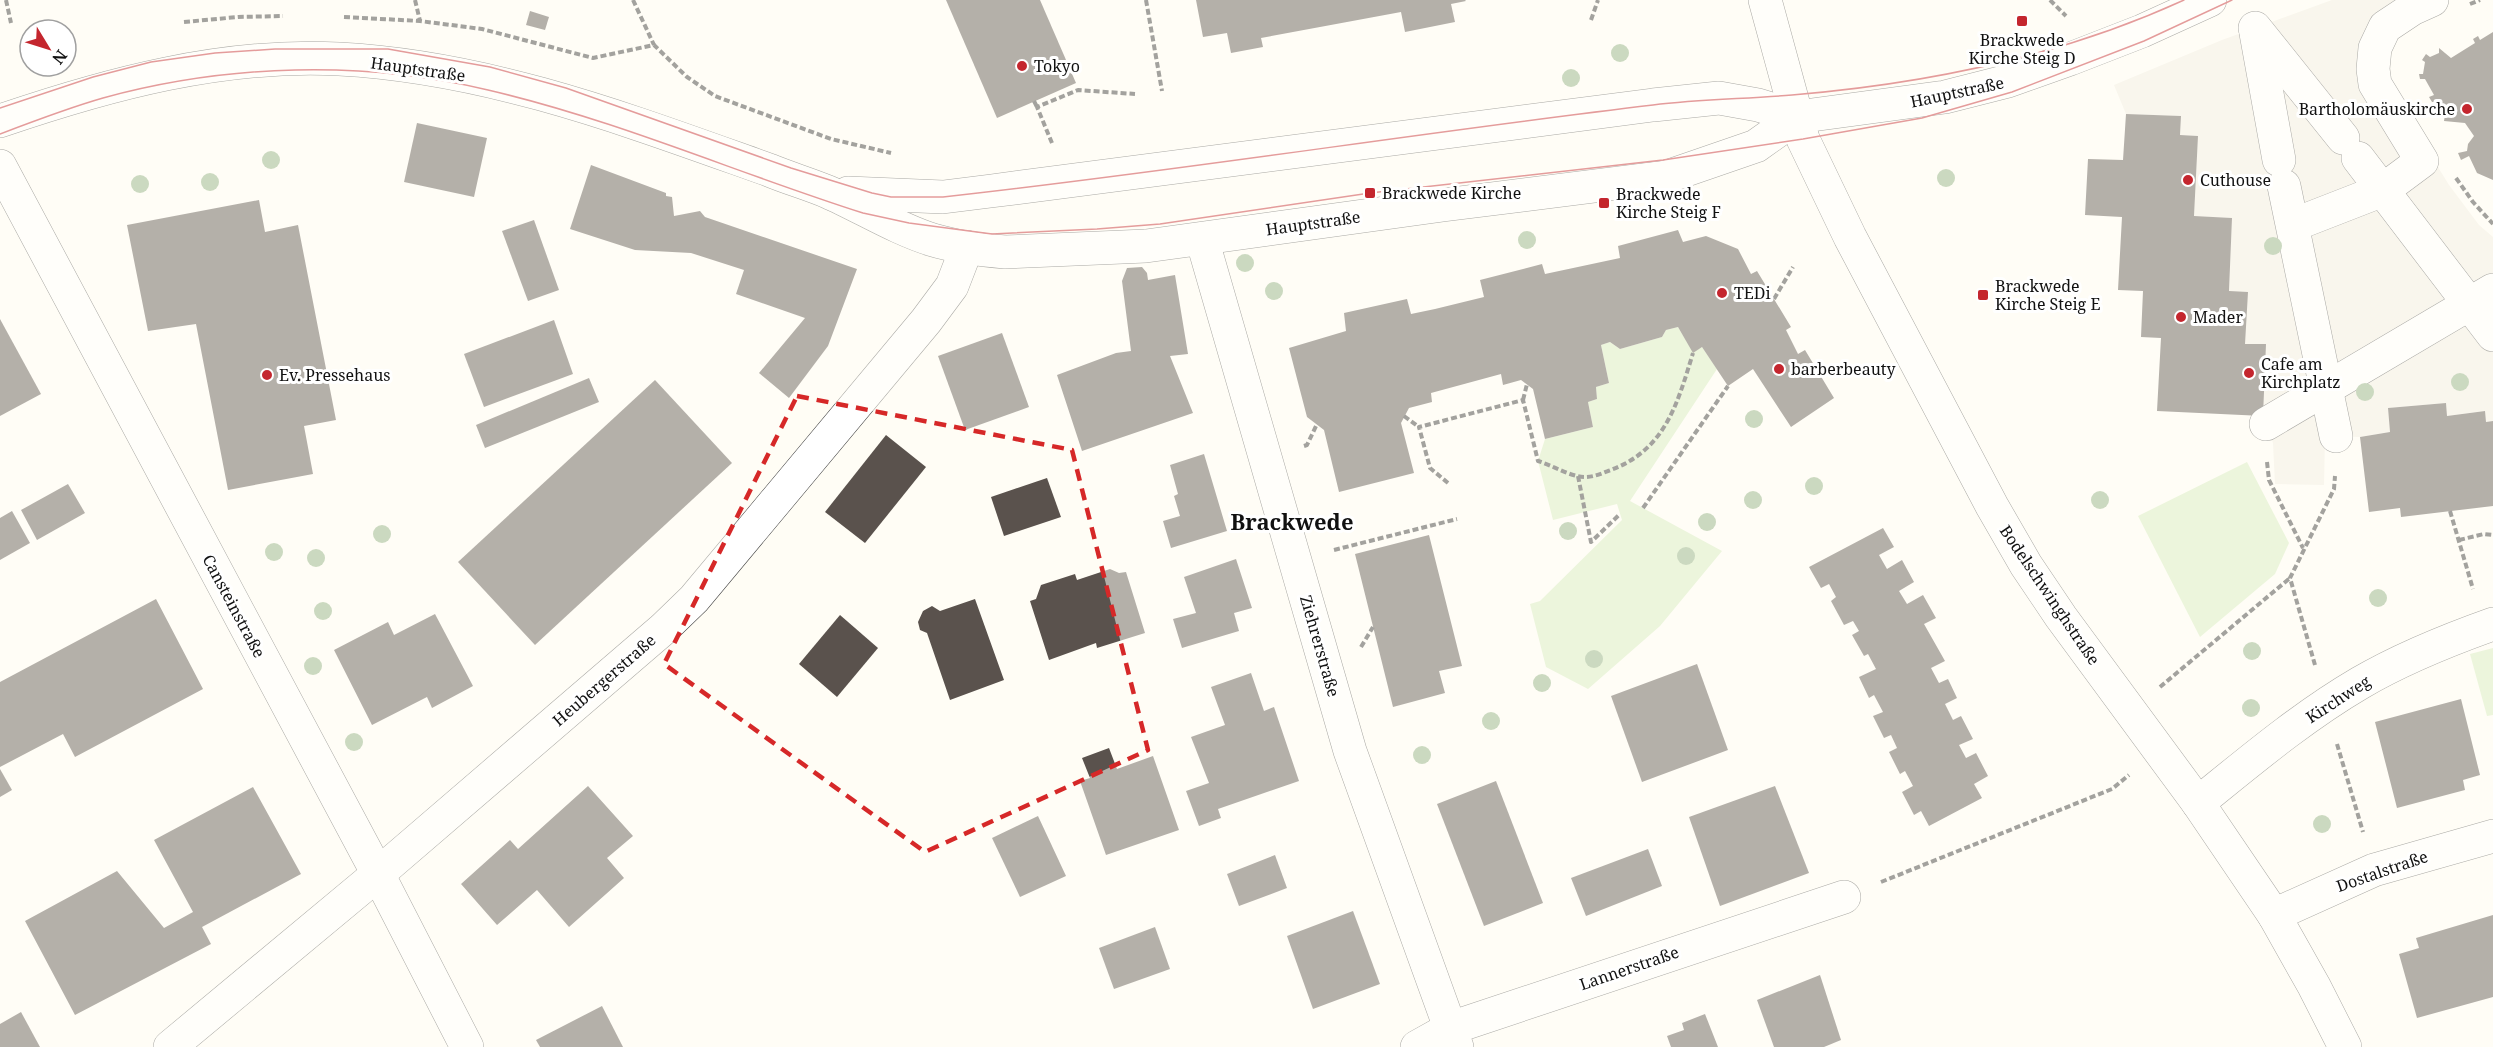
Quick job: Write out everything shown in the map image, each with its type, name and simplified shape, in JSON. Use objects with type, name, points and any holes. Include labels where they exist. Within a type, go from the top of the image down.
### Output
[{"type":"street","name":"Bodelschwinghstraße","points":[[1765,0],[1803,139],[1853,242],[1992,506],[2026,565],[2061,617],[2198,803],[2274,915],[2345,1047]]},
{"type":"street","name":"Hauptstraße","points":[[825,191],[889,196],[943,196],[1719,98],[1758,105],[1797,117],[1945,97],[2000,84],[2142,31],[2210,0]]},
{"type":"street","points":[[2293,225],[2383,190],[2422,161],[2375,84],[2373,69],[2376,48],[2385,27],[2412,9],[2447,4]]},
{"type":"street","points":[[2336,436],[2255,28],[2383,190],[2482,297],[2493,335]]},
{"type":"street","name":"Hauptstraße","points":[[0,121],[99,89],[154,76],[217,66],[269,61],[337,59],[444,71],[567,100],[825,191],[932,239],[1005,252],[1037,252],[1146,246],[1666,177],[1756,146],[1797,117]]},
{"type":"street","name":"Cansteinstraße","points":[[0,166],[378,874],[467,1047]]},
{"type":"street","name":"Ziehrerstraße","points":[[1202,239],[1350,751],[1454,1038]]},
{"type":"street","name":"Heubergerstraße","points":[[170,1047],[378,874],[663,629],[694,598],[926,321],[952,286],[967,247]]},
{"type":"street","points":[[2266,424],[2482,297]]},
{"type":"street","name":"Kirchweg","points":[[2198,803],[2326,705],[2386,669],[2489,625]]},
{"type":"street","name":"Dostalstraße","points":[[2274,915],[2374,870],[2493,836]]},
{"type":"street","name":"Lannerstraße","points":[[1417,1047],[1454,1038],[1844,897]]},
{"type":"path","points":[[6,0],[11,23]]},
{"type":"path","points":[[415,0],[420,21]]},
{"type":"path","points":[[633,0],[654,45],[687,77],[715,96],[831,139],[899,154]]},
{"type":"path","points":[[1146,0],[1162,91]]},
{"type":"path","points":[[1591,20],[1598,0]]},
{"type":"path","points":[[2050,0],[2066,16]]},
{"type":"path","points":[[2447,4],[2480,0]]},
{"type":"path","points":[[184,22],[238,17],[292,16]]},
{"type":"path","points":[[336,16],[420,21],[482,29],[593,58],[654,45]]},
{"type":"path","points":[[1037,107],[1077,90],[1135,94]]},
{"type":"path","points":[[1034,101],[1054,146]]},
{"type":"path","points":[[2456,177],[2473,202],[2493,224]]},
{"type":"path","points":[[1774,299],[1793,267]]},
{"type":"path","points":[[1527,384],[1523,400],[1538,460],[1578,476],[1593,477],[1638,458],[1655,440],[1673,413],[1693,353]]},
{"type":"path","points":[[1643,508],[1728,386]]},
{"type":"path","points":[[1419,427],[1523,400]]},
{"type":"path","points":[[1404,416],[1419,427],[1430,468],[1448,483]]},
{"type":"path","points":[[2132,712],[2290,578],[2334,489],[2337,463],[2336,436]]},
{"type":"path","points":[[1578,476],[1591,542],[1620,514]]},
{"type":"path","points":[[2269,480],[2303,549]]},
{"type":"path","points":[[2450,511],[2489,625]]},
{"type":"path","points":[[1324,552],[1457,519]]},
{"type":"path","points":[[2459,540],[2493,535]]},
{"type":"path","points":[[2290,578],[2374,870]]},
{"type":"path","points":[[1844,897],[2112,789],[2160,750]]},
{"type":"highlighted area","points":[[797,396],[1072,450],[1148,750],[925,852],[664,664]]},
{"type":"green space","points":[[1678,327],[1693,352],[1702,347],[1717,369],[1630,501],[1722,551],[1660,626],[1588,689],[1546,667],[1530,604],[1540,601],[1622,520],[1617,504],[1553,520],[1538,461],[1545,439],[1593,427],[1588,402],[1597,399],[1596,387],[1609,383],[1601,345],[1610,342],[1620,349],[1662,337],[1666,330]]},
{"type":"green space","points":[[2247,462],[2289,543],[2275,574],[2200,637],[2138,516]]},
{"type":"green space","points":[[2493,648],[2493,715],[2487,716],[2470,654]]},
{"type":"shaded area","points":[[2332,0],[2437,0],[2393,33],[2385,81],[2449,185],[2479,225],[2493,237],[2493,421],[2486,422],[2484,411],[2447,416],[2446,403],[2388,408],[2390,432],[2360,437],[2325,436],[2324,485],[2275,484],[2273,443],[2263,416],[2265,344],[2245,344],[2229,291],[2232,218],[2194,216],[2198,136],[2180,135],[2181,116],[2126,114],[2114,85],[2222,40]]},
{"type":"building","points":[[946,0],[1040,0],[1076,83],[997,118]]},
{"type":"building","points":[[1196,0],[1466,1],[1451,4],[1455,22],[1405,32],[1401,12],[1261,38],[1263,47],[1231,53],[1227,33],[1203,37]]},
{"type":"building","points":[[530,11],[549,17],[545,30],[526,25]]},
{"type":"building","name":"Bartholomäuskirche","points":[[2493,32],[2493,180],[2477,173],[2469,156],[2461,160],[2458,153],[2467,151],[2468,144],[2474,136],[2465,123],[2444,121],[2445,115],[2437,102],[2432,102],[2429,97],[2434,95],[2425,79],[2420,79],[2419,74],[2423,74],[2425,62],[2422,60],[2426,54],[2430,57],[2439,53],[2439,48],[2451,58],[2475,43],[2473,39],[2478,36],[2480,40]]},
{"type":"building","points":[[2126,114],[2181,116],[2180,135],[2198,136],[2194,216],[2232,218],[2229,291],[2248,292],[2245,344],[2266,344],[2263,416],[2157,411],[2161,338],[2141,337],[2143,291],[2118,290],[2122,217],[2085,215],[2088,159],[2123,160]]},
{"type":"building","points":[[417,123],[487,138],[474,197],[404,182]]},
{"type":"building","points":[[591,165],[666,193],[666,196],[672,197],[674,216],[700,211],[705,217],[857,269],[828,346],[789,398],[759,373],[805,318],[736,294],[744,270],[691,253],[635,250],[570,229]]},
{"type":"building","name":"Ev. Pressehaus","points":[[259,200],[265,232],[298,225],[336,420],[304,426],[313,474],[228,490],[196,324],[148,331],[127,225]]},
{"type":"building","points":[[534,220],[559,290],[528,301],[502,231]]},
{"type":"building","points":[[1678,230],[1683,242],[1706,236],[1738,249],[1751,274],[1757,271],[1791,327],[1786,330],[1798,354],[1805,350],[1834,398],[1791,427],[1753,369],[1728,386],[1702,347],[1693,353],[1678,327],[1666,330],[1662,337],[1620,349],[1610,342],[1601,345],[1609,383],[1596,387],[1597,399],[1588,402],[1593,427],[1545,439],[1533,389],[1521,380],[1503,385],[1501,374],[1431,393],[1432,402],[1409,408],[1401,423],[1414,473],[1339,492],[1324,430],[1307,417],[1289,348],[1346,331],[1344,313],[1407,299],[1411,314],[1484,297],[1480,280],[1542,264],[1545,274],[1620,258],[1618,246]]},
{"type":"building","points":[[1142,267],[1147,273],[1148,280],[1175,275],[1188,354],[1170,356],[1193,413],[1082,451],[1057,375],[1116,353],[1131,351],[1122,281],[1127,268]]},
{"type":"building","points":[[0,319],[41,394],[0,416]]},
{"type":"building","points":[[554,320],[573,374],[484,407],[464,354]]},
{"type":"building","points":[[1002,333],[1029,407],[965,430],[938,356]]},
{"type":"building","points":[[589,378],[599,402],[485,448],[476,425]]},
{"type":"building","points":[[655,380],[732,463],[535,645],[458,562]]},
{"type":"building","points":[[2446,403],[2447,416],[2485,411],[2486,422],[2493,421],[2493,506],[2401,517],[2400,508],[2369,512],[2360,437],[2390,432],[2388,408]]},
{"type":"building","points":[[886,435],[926,467],[865,543],[825,512]]},
{"type":"building","points":[[1204,454],[1227,531],[1171,548],[1163,521],[1180,516],[1174,496],[1178,494],[1170,465]]},
{"type":"building","points":[[1047,478],[1061,517],[1004,536],[991,497]]},
{"type":"building","points":[[68,484],[85,513],[37,540],[21,510]]},
{"type":"building","points":[[12,511],[30,543],[0,560],[0,518]]},
{"type":"building","points":[[1883,528],[1894,547],[1879,555],[1887,569],[1902,560],[1914,582],[1899,591],[1907,604],[1923,595],[1936,618],[1924,624],[1945,661],[1931,668],[1939,683],[1948,679],[1957,698],[1945,704],[1953,720],[1961,716],[1973,739],[1959,745],[1966,758],[1976,753],[1988,776],[1974,784],[1982,798],[1929,826],[1921,811],[1914,815],[1902,792],[1913,786],[1905,771],[1900,774],[1889,752],[1897,748],[1891,735],[1884,738],[1873,716],[1883,712],[1874,695],[1869,698],[1859,677],[1876,669],[1868,654],[1864,656],[1852,635],[1859,631],[1853,621],[1844,625],[1831,601],[1836,597],[1829,584],[1821,588],[1809,567]]},
{"type":"building","points":[[1429,535],[1462,666],[1439,671],[1445,693],[1393,707],[1355,554]]},
{"type":"building","points":[[1236,559],[1252,608],[1234,613],[1239,631],[1182,648],[1173,619],[1196,613],[1184,577]]},
{"type":"building","points":[[1110,569],[1119,573],[1126,572],[1145,633],[1097,648],[1096,643],[1049,660],[1030,601],[1036,599],[1041,585],[1075,574],[1077,580]]},
{"type":"building","points":[[156,599],[203,689],[75,757],[63,734],[0,767],[0,682]]},
{"type":"building","points":[[975,599],[1004,680],[950,700],[927,633],[920,630],[918,622],[923,611],[932,606],[940,611]]},
{"type":"building","points":[[435,614],[473,686],[432,708],[427,697],[372,725],[334,650],[388,622],[394,635]]},
{"type":"building","points":[[840,615],[878,648],[837,697],[799,664]]},
{"type":"building","points":[[1697,664],[1728,750],[1642,782],[1611,696]]},
{"type":"building","points":[[1251,673],[1264,711],[1274,707],[1299,781],[1218,809],[1221,818],[1199,826],[1186,791],[1209,783],[1191,737],[1225,725],[1211,687]]},
{"type":"building","points":[[2461,699],[2480,775],[2463,780],[2465,790],[2397,808],[2375,722]]},
{"type":"building","points":[[1109,748],[1117,769],[1153,756],[1179,830],[1106,855],[1080,781],[1090,778],[1082,758]]},
{"type":"building","points":[[0,769],[12,790],[0,797]]},
{"type":"building","points":[[1496,781],[1543,903],[1484,926],[1437,804]]},
{"type":"building","points":[[588,786],[633,836],[607,858],[624,878],[569,927],[537,890],[497,925],[461,884],[510,840],[518,849]]},
{"type":"building","points":[[1775,786],[1809,873],[1720,906],[1689,817]]},
{"type":"building","points":[[253,787],[301,874],[202,927],[211,944],[75,1015],[25,921],[117,871],[164,928],[193,912],[154,840]]},
{"type":"building","points":[[1038,816],[1066,876],[1020,897],[992,838]]},
{"type":"building","points":[[1648,849],[1662,886],[1586,916],[1571,878]]},
{"type":"building","points":[[1275,855],[1287,888],[1239,906],[1227,874]]},
{"type":"building","points":[[1353,911],[1380,984],[1313,1009],[1287,936]]},
{"type":"building","points":[[2493,915],[2493,997],[2417,1018],[2399,954],[2419,948],[2416,938]]},
{"type":"building","points":[[1155,927],[1170,969],[1114,989],[1099,948]]},
{"type":"building","points":[[1820,975],[1841,1040],[1824,1047],[1774,1047],[1757,1000]]},
{"type":"building","points":[[602,1006],[623,1047],[540,1047],[536,1040]]},
{"type":"building","points":[[21,1012],[40,1047],[0,1047],[0,1024]]},
{"type":"building","points":[[1705,1014],[1718,1047],[1671,1047],[1667,1036],[1684,1030],[1682,1023]]},
{"type":"tram line","points":[[0,108],[93,77],[151,62],[215,53],[275,49],[388,49],[490,67],[566,88],[791,168],[872,193],[891,197],[943,197],[1121,176],[1653,105],[1792,95],[1892,83],[1942,75],[2041,52],[2138,20],[2184,0]]},
{"type":"tram line","points":[[0,134],[103,98],[198,78],[295,70],[344,70],[393,74],[441,80],[536,102],[583,116],[863,213],[909,223],[992,234],[1097,229],[1160,224],[1370,193],[1663,160],[1922,118],[2012,92],[2144,41],[2232,0]]},
{"type":"place","name":"Brackwede Kirche Steig D","points":[[2022,21]]},
{"type":"place","name":"Tokyo","points":[[1022,66]]},
{"type":"place","name":"Bartholomäuskirche","points":[[2467,109]]},
{"type":"place","name":"Cuthouse","points":[[2188,180]]},
{"type":"place","name":"Brackwede Kirche","points":[[1370,193]]},
{"type":"place","name":"Brackwede Kirche Steig F","points":[[1604,203]]},
{"type":"place","name":"TEDi","points":[[1722,293]]},
{"type":"place","name":"Brackwede Kirche Steig E","points":[[1983,295]]},
{"type":"place","name":"Mader","points":[[2181,317]]},
{"type":"place","name":"barberbeauty","points":[[1779,369]]},
{"type":"place","name":"Cafe am Kirchplatz","points":[[2249,373]]},
{"type":"place","name":"Ev. Pressehaus","points":[[267,375]]},
{"type":"district","name":"Brackwede","points":[[1292,522]]}]
